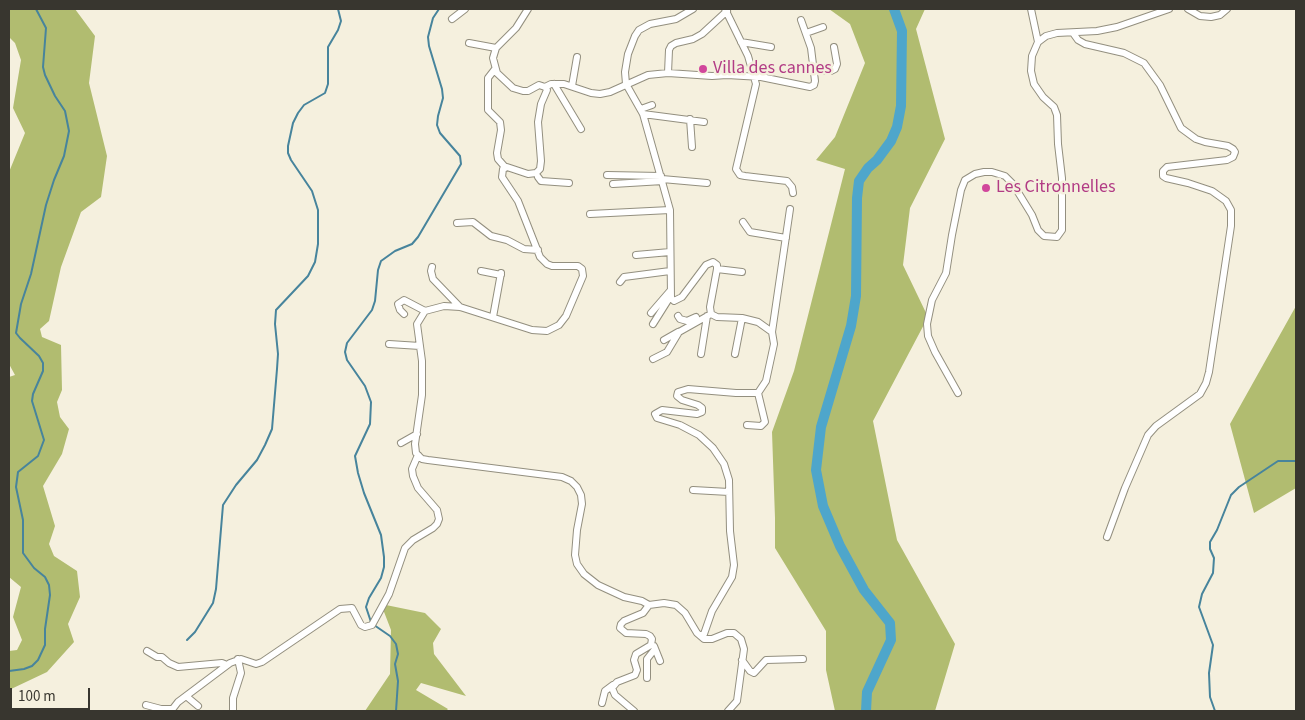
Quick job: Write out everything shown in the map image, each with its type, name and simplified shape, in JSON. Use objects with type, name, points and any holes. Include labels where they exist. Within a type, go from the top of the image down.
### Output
[{"type":"street","points":[[452,19],[465,9]]},
{"type":"street","points":[[528,9],[516,28],[496,48],[493,58],[494,69],[497,73],[516,90],[528,91],[539,85],[554,84],[572,86],[591,93],[600,94],[610,92],[652,74],[754,76],[810,87],[814,85],[815,81],[811,48],[801,20]]},
{"type":"street","points":[[653,324],[670,294],[670,210],[642,111],[626,84],[625,72],[628,54],[639,30],[650,24],[676,19],[693,9]]},
{"type":"street","points":[[1031,9],[1038,42]]},
{"type":"street","points":[[958,392],[935,352],[928,336],[927,324],[932,300],[946,272],[952,235],[966,180],[975,174],[984,172],[1005,176],[1013,184],[1032,215],[1038,230],[1044,236],[1057,237],[1062,230],[1062,178],[1057,115],[1054,107],[1043,97],[1034,84],[1031,71],[1032,56],[1038,42],[1046,36],[1118,27],[1170,9]]},
{"type":"street","points":[[1188,9],[1200,16],[1211,17],[1220,15],[1227,9]]},
{"type":"street","points":[[668,74],[669,50],[671,46],[702,34],[726,10],[748,56],[756,89],[736,169],[740,175],[787,181],[792,187],[793,193]]},
{"type":"street","points":[[806,33],[823,27]]},
{"type":"street","points":[[1072,33],[1085,44],[1124,53],[1144,63],[1160,85],[1181,128],[1196,139],[1228,146],[1234,149],[1235,152],[1227,160],[1167,167],[1163,171],[1163,176],[1166,178],[1212,191],[1222,197],[1232,210],[1231,226],[1209,372],[1205,387],[1200,394],[1156,426],[1148,435],[1125,488],[1108,537]]},
{"type":"street","points":[[741,42],[770,47]]},
{"type":"street","points":[[469,44],[496,48]]},
{"type":"street","points":[[814,71],[831,71],[835,69],[837,64],[834,47]]},
{"type":"street","points":[[572,86],[578,57]]},
{"type":"street","points":[[494,69],[488,78],[488,110],[498,119],[501,126],[496,153],[498,159],[505,167]]},
{"type":"street","points":[[554,84],[580,129]]},
{"type":"street","points":[[537,175],[541,166],[538,122],[541,104],[546,92],[545,86]]},
{"type":"street","points":[[642,111],[652,104]]},
{"type":"street","points":[[642,111],[704,122]]},
{"type":"street","points":[[690,120],[692,147]]},
{"type":"street","points":[[505,167],[510,166],[528,174],[562,178]]},
{"type":"street","points":[[404,314],[398,304],[404,300],[425,311],[444,306],[460,307],[543,332],[559,325],[566,316],[583,276],[581,267],[557,267],[547,264],[540,258],[518,201],[502,176],[502,171],[505,167]]},
{"type":"street","points":[[537,175],[541,181],[569,183]]},
{"type":"street","points":[[607,175],[707,183]]},
{"type":"street","points":[[613,184],[662,179]]},
{"type":"street","points":[[590,214],[670,210]]},
{"type":"street","points":[[747,425],[761,426],[766,422],[758,393],[766,381],[773,357],[774,338],[772,332],[790,210]]},
{"type":"street","points":[[457,223],[472,222],[491,236],[507,240],[524,249],[538,250]]},
{"type":"street","points":[[742,222],[750,232]]},
{"type":"street","points":[[742,231],[786,238]]},
{"type":"street","points":[[636,255],[670,252]]},
{"type":"street","points":[[670,294],[674,301],[682,298],[710,262],[716,263],[717,268],[701,354]]},
{"type":"street","points":[[432,267],[433,279],[460,307]]},
{"type":"street","points":[[717,268],[742,272]]},
{"type":"street","points":[[481,271],[501,274],[493,317]]},
{"type":"street","points":[[620,282],[624,277],[670,271]]},
{"type":"street","points":[[651,313],[670,294]]},
{"type":"street","points":[[425,311],[418,324],[422,395],[417,434],[416,450],[418,455],[422,459],[562,478],[571,482],[577,487],[581,495],[582,504],[575,547],[577,564],[584,574],[610,592],[642,601],[648,605],[670,603],[676,605],[685,613],[697,633],[707,640],[728,633],[738,636],[743,643],[737,701],[728,711]]},
{"type":"street","points":[[678,316],[680,319],[687,321],[709,313],[717,317],[742,318],[758,322],[772,332]]},
{"type":"street","points":[[664,340],[709,313]]},
{"type":"street","points":[[734,354],[742,318]]},
{"type":"street","points":[[653,359],[667,352],[679,332]]},
{"type":"street","points":[[390,344],[420,346]]},
{"type":"street","points":[[701,635],[705,632],[712,611],[732,577],[734,565],[727,471],[714,448],[699,435],[680,425],[656,418],[655,414],[669,410],[700,414],[703,410],[700,406],[682,400],[677,396],[678,392],[688,389],[758,393]]},
{"type":"street","points":[[401,443],[417,434]]},
{"type":"street","points":[[146,705],[171,710],[193,701],[227,665],[238,659],[256,664],[262,662],[340,609],[352,608],[361,625],[365,628],[372,625],[389,594],[405,548],[413,540],[433,528],[439,519],[437,510],[414,481],[412,469],[418,455]]},
{"type":"street","points":[[693,490],[729,492]]},
{"type":"street","points":[[648,605],[643,613],[624,621],[620,628],[626,633],[646,634],[652,639],[660,661]]},
{"type":"street","points":[[602,702],[605,691],[613,685],[635,675],[637,670],[634,660],[636,654],[649,648],[652,639]]},
{"type":"street","points":[[647,678],[647,659],[655,649]]},
{"type":"street","points":[[147,651],[157,657],[162,657],[169,664],[178,667],[222,663],[227,665]]},
{"type":"street","points":[[233,711],[233,698],[241,673],[238,659]]},
{"type":"street","points":[[742,660],[750,671],[754,672],[766,660],[803,659]]},
{"type":"street","points":[[613,685],[612,688],[615,695],[634,711]]},
{"type":"green space","points":[[9,9],[75,9],[95,36],[89,83],[107,156],[101,197],[81,212],[61,267],[49,321],[40,329],[42,337],[61,345],[62,390],[57,402],[60,417],[69,429],[62,454],[43,486],[55,526],[49,544],[54,556],[77,571],[80,597],[68,624],[74,642],[47,672],[9,690],[9,651],[17,650],[22,640],[13,617],[21,587],[9,577],[9,377],[15,375],[9,364],[9,172],[25,133],[13,108],[21,60],[15,43],[9,37]]},
{"type":"green space","points":[[829,9],[925,9],[916,29],[945,139],[910,208],[903,265],[928,317],[873,421],[897,540],[955,644],[935,711],[835,711],[826,670],[826,631],[775,548],[772,432],[794,371],[845,169],[816,160],[835,137],[865,63],[850,24]]},
{"type":"green space","points":[[1296,306],[1296,488],[1254,513],[1230,424]]},
{"type":"green space","points":[[381,604],[425,613],[441,629],[433,643],[434,654],[466,696],[421,683],[416,690],[448,709],[446,711],[365,711],[390,674],[391,630]]},
{"type":"waterway","points":[[9,671],[32,666],[38,660],[45,645],[45,629],[50,595],[49,585],[45,577],[34,568],[23,553],[23,520],[16,487],[18,472],[38,456],[44,440],[32,401],[43,371],[43,363],[39,356],[16,333],[21,304],[31,274],[46,205],[64,156],[69,131],[65,111],[45,75],[43,67],[46,28],[36,9]]},
{"type":"waterway","points":[[187,640],[195,632],[213,603],[216,589],[223,505],[236,485],[257,460],[272,429],[278,354],[275,324],[276,310],[308,276],[315,262],[318,244],[318,210],[312,191],[291,160],[288,146],[293,123],[298,113],[304,105],[325,93],[328,84],[328,47],[341,21],[338,9]]},
{"type":"waterway","points":[[371,622],[366,607],[381,578],[384,557],[381,535],[364,493],[355,456],[370,424],[371,402],[365,386],[347,360],[345,352],[347,343],[372,310],[381,261],[395,251],[412,244],[418,237],[461,164],[460,156],[440,133],[437,125],[443,98],[428,37],[433,18],[439,9]]},
{"type":"waterway","points":[[866,711],[867,692],[891,640],[890,623],[864,590],[840,546],[823,506],[816,470],[821,427],[851,326],[856,296],[857,198],[859,181],[891,141],[897,127],[901,106],[902,31],[894,9]]},
{"type":"waterway","points":[[1215,711],[1210,697],[1209,673],[1213,645],[1199,607],[1202,594],[1213,573],[1214,558],[1210,549],[1210,542],[1231,495],[1239,487],[1278,461],[1296,461]]},
{"type":"waterway","points":[[374,625],[390,636],[396,644],[398,654],[395,664],[398,681],[396,711]]},
{"type":"place","name":"Villa des cannes","points":[[703,69]]},
{"type":"place","name":"Les Citronnelles","points":[[986,188]]}]
